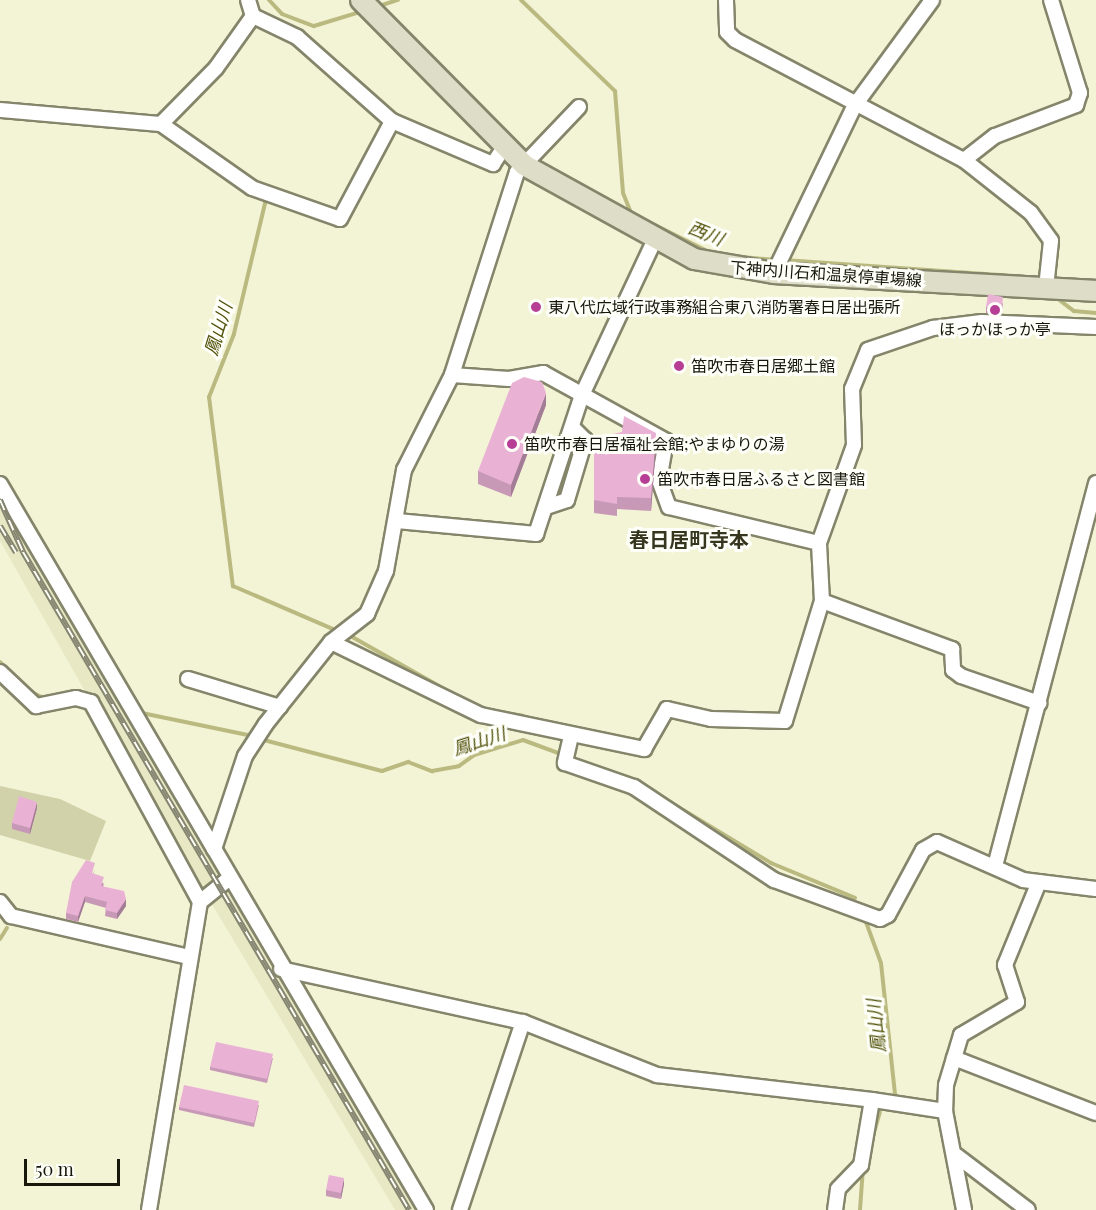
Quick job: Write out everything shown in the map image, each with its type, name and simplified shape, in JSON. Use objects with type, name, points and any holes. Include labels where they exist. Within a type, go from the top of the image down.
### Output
[{"type":"main road","name":"下神内川石和温泉停車場線","points":[[367,6],[524,165],[654,241],[694,259],[775,271],[1096,291]]},
{"type":"street","points":[[248,0],[254,16],[297,37],[392,121],[493,164],[504,147]]},
{"type":"street","points":[[726,0],[727,32],[735,40],[855,105],[964,160],[1049,231],[1046,288]]},
{"type":"street","points":[[775,271],[855,105],[932,0]]},
{"type":"street","points":[[964,160],[995,136],[1076,105],[1080,93],[1051,0]]},
{"type":"street","points":[[161,124],[216,68],[254,16]]},
{"type":"street","points":[[214,849],[245,756],[279,707],[331,642],[367,614],[386,571],[397,521],[404,470],[453,375],[524,165],[579,107]]},
{"type":"street","points":[[0,110],[161,124],[252,188],[340,219],[392,121]]},
{"type":"street","points":[[397,521],[536,534],[582,395],[654,241]]},
{"type":"street","points":[[331,642],[481,715],[571,740],[644,749],[667,709],[711,719],[785,721],[822,601],[819,543],[854,446],[852,389],[868,350],[933,328],[982,322],[1096,327]]},
{"type":"street","points":[[453,375],[509,379],[543,373],[666,441],[659,480],[669,507],[819,543]]},
{"type":"street","points":[[995,866],[1096,483]]},
{"type":"street","points":[[0,484],[214,849],[227,880],[426,1210]]},
{"type":"street","points":[[822,601],[952,649],[952,670],[961,676],[1039,703]]},
{"type":"street","points":[[0,672],[36,706],[76,698],[91,702],[202,899]]},
{"type":"street","points":[[188,679],[279,707]]},
{"type":"street","points":[[571,740],[566,760],[634,787],[774,880],[880,919],[888,915],[924,850],[937,842],[1039,882],[1096,889]]},
{"type":"street","points":[[149,1210],[188,957],[202,899],[227,880]]},
{"type":"street","points":[[964,1210],[957,1156],[945,1112],[954,1058],[967,1029],[1017,1002],[1005,966],[1039,882]]},
{"type":"street","points":[[0,902],[11,916],[188,957]]},
{"type":"street","points":[[281,969],[524,1022],[657,1075],[872,1100],[945,1112]]},
{"type":"street","points":[[460,1210],[524,1022]]},
{"type":"street","points":[[954,1058],[1096,1113]]},
{"type":"street","points":[[835,1210],[838,1189],[861,1165],[872,1100]]},
{"type":"street","points":[[957,1156],[1028,1210]]},
{"type":"shaded area","points":[[0,484],[227,890],[417,1210],[395,1210],[91,702],[0,541]]},
{"type":"shaded area","points":[[0,786],[60,799],[106,821],[90,861],[0,835]]},
{"type":"building","points":[[988,294],[1003,297],[1002,308],[986,307]]},
{"type":"building","name":"笛吹市春日居福祉会館;やまゆりの湯","points":[[524,377],[542,382],[546,393],[511,485],[478,471],[512,383]]},
{"type":"building","points":[[624,416],[656,433],[651,498],[617,497],[617,504],[594,500],[594,438],[622,432]]},
{"type":"building","points":[[19,796],[37,802],[30,828],[12,823]]},
{"type":"building","points":[[86,860],[95,863],[92,873],[104,877],[101,886],[124,891],[126,899],[117,913],[105,910],[107,902],[85,896],[78,916],[66,913],[72,882]]},
{"type":"building","points":[[216,1042],[273,1054],[267,1079],[210,1067]]},
{"type":"building","points":[[184,1085],[259,1101],[254,1123],[179,1107]]},
{"type":"building","points":[[329,1175],[344,1178],[341,1193],[326,1190]]},
{"type":"waterway","name":"西川","points":[[269,0],[282,14],[314,26],[363,11]]},
{"type":"waterway","name":"西川","points":[[376,7],[398,0]]},
{"type":"waterway","name":"西川","points":[[521,0],[615,91],[623,193],[631,213],[711,253]]},
{"type":"waterway","name":"鳳山川","points":[[267,195],[234,334],[209,397],[233,586],[340,632]]},
{"type":"waterway","name":"西川","points":[[730,256],[777,260]]},
{"type":"waterway","name":"西川","points":[[784,260],[1029,277]]},
{"type":"waterway","name":"西川","points":[[1058,299],[1074,311],[1096,313]]},
{"type":"waterway","name":"鳳山川","points":[[347,634],[455,695]]},
{"type":"waterway","name":"鳳山川","points":[[0,662],[8,670]]},
{"type":"waterway","name":"鳳山川","points":[[26,689],[45,699]]},
{"type":"waterway","name":"鳳山川","points":[[137,712],[253,736]]},
{"type":"waterway","name":"鳳山川","points":[[501,712],[523,716]]},
{"type":"waterway","name":"鳳山川","points":[[260,739],[382,771],[408,762],[432,771],[459,766],[474,755],[523,740],[596,767]]},
{"type":"waterway","name":"鳳山川","points":[[660,796],[771,863],[855,898]]},
{"type":"waterway","name":"鳳山川","points":[[866,922],[881,963],[895,1094]]},
{"type":"waterway","points":[[0,939],[7,928]]},
{"type":"waterway","name":"鳳山川","points":[[871,1143],[880,1112]]},
{"type":"waterway","name":"鳳山川","points":[[860,1210],[863,1171]]},
{"type":"railway","points":[[0,500],[23,552],[409,1210]]},
{"type":"railway","points":[[0,526],[16,553]]},
{"type":"place","name":"東八代広域行政事務組合東八消防署春日居出張所","points":[[536,307]]},
{"type":"place","name":"ほっかほっか亭","points":[[995,310]]},
{"type":"place","name":"笛吹市春日居郷土館","points":[[679,366]]},
{"type":"place","name":"笛吹市春日居福祉会館;やまゆりの湯","points":[[512,444]]},
{"type":"place","name":"笛吹市春日居ふるさと図書館","points":[[645,479]]},
{"type":"district","name":"春日居町寺本","points":[[689,538]]}]
